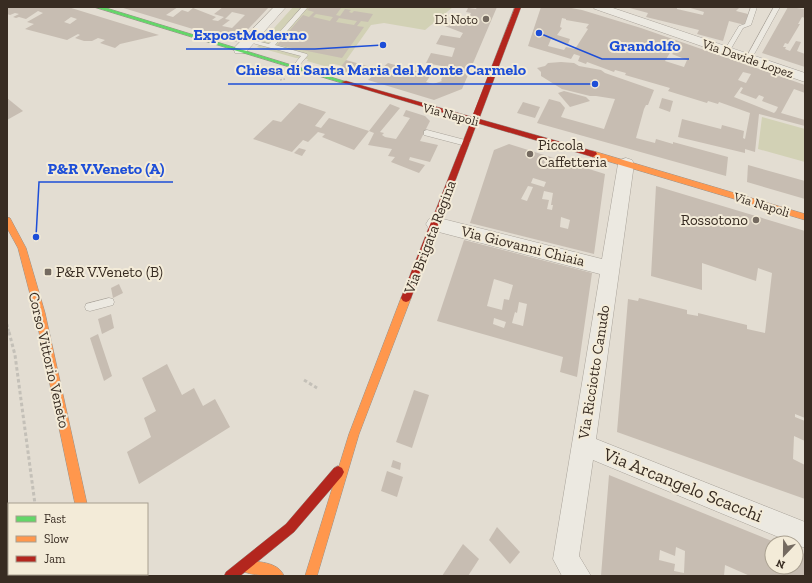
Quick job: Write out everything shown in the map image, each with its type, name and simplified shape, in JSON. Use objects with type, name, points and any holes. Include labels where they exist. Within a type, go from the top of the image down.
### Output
[{"type":"main road","name":"Via Napoli","points":[[97,7],[244,46],[295,67],[805,217]]},
{"type":"main road","name":"Via Brigata Regina","points":[[311,576],[343,467],[518,7]]},
{"type":"main road","name":"Corso Vittorio Veneto","points":[[7,220],[22,248],[42,320],[81,503]]},
{"type":"main road","points":[[230,576],[290,528],[343,467]]},
{"type":"main road","points":[[243,566],[270,570],[278,576]]},
{"type":"street","points":[[244,46],[280,7]]},
{"type":"street","name":"Via Davide Lopez","points":[[599,7],[805,78]]},
{"type":"street","name":"Via Ricciotto Canudo","points":[[578,576],[566,559],[626,164]]},
{"type":"street","name":"Via Giovanni Chiaia","points":[[435,224],[610,269]]},
{"type":"street","name":"Via Arcangelo Scacchi","points":[[583,445],[805,535]]},
{"type":"lane","points":[[271,46],[306,7]]},
{"type":"lane","points":[[727,51],[741,27],[748,25],[754,7]]},
{"type":"lane","points":[[749,58],[777,7]]},
{"type":"lane","points":[[244,46],[271,46],[305,55],[295,67]]},
{"type":"lane","points":[[427,133],[466,143]]},
{"type":"lane","points":[[90,307],[109,302]]},
{"type":"path","points":[[7,324],[15,355],[35,503]]},
{"type":"path","points":[[304,380],[318,388]]},
{"type":"green space","points":[[293,7],[453,7],[425,30],[384,23],[371,25],[342,66],[334,64],[331,68],[307,61],[308,59],[296,58],[257,47]]},
{"type":"green space","points":[[762,117],[805,129],[805,162],[758,149]]},
{"type":"building","points":[[7,7],[68,7],[159,35],[120,44],[115,48],[100,43],[105,40],[98,38],[92,41],[84,41],[75,38],[80,35],[78,34],[67,40],[25,29],[34,24],[27,22],[43,13],[38,11],[26,19],[13,17],[19,14],[7,14]],"holes":[[[71,17],[77,19],[70,24],[64,22]]]},
{"type":"building","points":[[120,7],[178,7],[166,15],[173,17],[182,10],[188,12],[193,8],[216,17],[212,20],[218,21],[224,17],[214,14],[223,7],[269,7],[236,42]],"holes":[[[232,12],[245,15],[232,28],[222,26],[230,20],[225,19]]]},
{"type":"building","points":[[310,7],[341,8],[336,15],[340,16],[345,9],[351,10],[349,12],[352,13],[354,11],[373,14],[368,22],[361,21],[357,26],[364,27],[342,58],[277,45],[303,15],[309,17],[314,12],[307,10]],"holes":[[[316,14],[333,17],[330,21],[313,17]],[[339,18],[357,21],[354,25],[336,22]]]},
{"type":"building","points":[[477,7],[497,7],[462,89],[434,100],[368,80],[388,63],[431,75],[426,82],[433,84],[442,81],[441,80],[447,67],[426,63],[431,53],[452,57],[455,48],[436,44],[441,35],[460,38],[463,33],[445,26],[456,17],[467,21],[471,13],[466,12],[468,8],[476,9]]},
{"type":"building","points":[[541,7],[566,7],[582,10],[641,28],[805,85],[805,93],[794,89],[781,113],[805,120],[805,126],[759,114],[755,152],[745,149],[745,153],[678,137],[682,119],[721,129],[722,125],[744,131],[743,138],[745,139],[750,113],[719,102],[718,104],[708,101],[707,103],[668,91],[670,88],[625,75],[626,73],[615,70],[614,72],[587,62],[586,64],[578,61],[580,56],[574,54],[571,59],[528,46]],"holes":[[[562,18],[589,24],[586,28],[588,29],[575,49],[566,47],[564,50],[548,46],[551,39],[568,44],[570,39],[557,35],[562,28],[560,27]],[[671,51],[674,52],[672,54],[687,60],[684,67],[665,61]],[[743,72],[751,74],[746,83],[738,80]],[[741,87],[743,88],[740,93],[756,99],[759,95],[764,97],[762,101],[778,107],[774,113],[734,97]]]},
{"type":"building","points":[[626,7],[677,7],[677,9],[703,15],[704,12],[687,7],[740,7],[736,11],[748,14],[745,25],[729,21],[723,41],[697,34],[699,30],[646,17],[648,13]]},
{"type":"building","points":[[788,7],[805,9],[805,18],[802,17],[798,24],[800,24],[788,44],[785,43],[783,47],[786,47],[785,49],[790,51],[796,41],[801,42],[797,51],[805,54],[805,67],[762,53]]},
{"type":"building","points":[[346,60],[374,68],[365,75],[361,74],[358,77],[342,72],[345,69],[340,68]]},
{"type":"building","points":[[548,63],[574,63],[579,66],[601,70],[605,73],[654,90],[648,105],[646,105],[644,109],[636,138],[655,143],[656,139],[673,144],[673,142],[728,157],[726,176],[537,123],[549,99],[560,102],[565,108],[561,117],[604,129],[615,99],[590,96],[562,89],[541,76],[541,72],[537,68],[545,66]]},
{"type":"building","points":[[564,91],[586,97],[590,101],[570,107],[558,93]]},
{"type":"building","points":[[7,98],[23,111],[7,120]]},
{"type":"building","points":[[662,98],[673,101],[670,112],[659,108]]},
{"type":"building","points":[[523,102],[540,107],[535,118],[517,113]]},
{"type":"building","points":[[299,103],[326,112],[315,126],[321,128],[329,118],[369,131],[354,150],[322,137],[325,134],[318,132],[308,142],[303,140],[292,152],[253,139],[273,120],[281,122]]},
{"type":"building","points":[[390,104],[400,108],[380,132],[384,133],[382,135],[385,137],[396,139],[410,118],[403,116],[406,110],[425,116],[430,121],[420,141],[438,145],[430,162],[410,157],[409,160],[425,165],[419,173],[391,162],[395,157],[388,156],[392,149],[368,145],[374,133],[369,131]]},
{"type":"building","points":[[509,144],[605,174],[594,254],[470,223],[494,150]],"holes":[[[533,178],[546,182],[544,187],[531,183]],[[528,186],[533,187],[527,201],[521,199]],[[544,191],[553,193],[551,205],[553,205],[552,210],[547,209],[549,200],[542,199]],[[561,217],[570,220],[568,229],[560,227]]]},
{"type":"building","points":[[299,148],[306,150],[302,156],[294,153]]},
{"type":"building","points":[[748,165],[805,181],[805,199],[747,182]]},
{"type":"building","points":[[656,186],[805,231],[805,418],[795,414],[795,417],[805,421],[805,441],[794,436],[793,459],[805,465],[805,499],[617,432],[628,299],[638,301],[639,298],[687,310],[687,314],[698,316],[698,313],[747,325],[747,329],[765,333],[772,273],[758,268],[756,281],[702,263],[702,290],[651,276]]},
{"type":"building","points":[[464,240],[592,273],[577,377],[560,372],[563,357],[437,321]],"holes":[[[494,279],[513,285],[509,300],[504,299],[502,310],[487,306]],[[519,302],[527,304],[523,326],[512,323],[515,312],[517,313]],[[494,318],[506,322],[504,328],[493,324]]]},
{"type":"building","points":[[119,284],[123,293],[113,298],[111,288]]},
{"type":"building","points":[[111,314],[114,328],[102,334],[98,319]]},
{"type":"building","points":[[98,334],[112,376],[104,381],[90,338]]},
{"type":"building","points":[[167,364],[182,395],[194,388],[203,406],[215,399],[230,427],[139,484],[127,452],[151,437],[144,418],[156,411],[142,378]]},
{"type":"building","points":[[414,390],[429,395],[412,448],[396,442]]},
{"type":"building","points":[[393,460],[401,463],[400,470],[391,467]]},
{"type":"building","points":[[387,471],[403,477],[397,497],[381,491]]},
{"type":"building","points":[[609,475],[764,538],[764,575],[804,575],[805,554],[805,576],[750,576],[725,565],[724,576],[601,576]],"holes":[[[676,547],[685,551],[684,573],[674,571],[675,564],[659,560],[660,550],[675,556]]]},
{"type":"building","points":[[497,527],[520,552],[510,564],[489,540]]},
{"type":"building","points":[[463,544],[479,559],[468,576],[442,576]]},
{"type":"traffic: fast","points":[[97,7],[344,82]]},
{"type":"traffic: slow","points":[[593,154],[805,217]]},
{"type":"traffic: slow","points":[[7,220],[22,248],[40,313],[81,503]]},
{"type":"traffic: slow","points":[[311,576],[354,434],[406,298]]},
{"type":"traffic: slow","points":[[243,566],[271,570],[278,576]]},
{"type":"traffic: jam","points":[[406,298],[518,7]]},
{"type":"traffic: jam","points":[[344,82],[593,154]]},
{"type":"traffic: jam","points":[[230,576],[290,528],[338,472]]},
{"type":"place","name":"Di Noto","points":[[486,19]]},
{"type":"place","name":"Grandolfo","points":[[539,33]]},
{"type":"place","name":"ExpostModerno","points":[[383,45]]},
{"type":"place","name":"Chiesa di Santa Maria del Monte Carmelo","points":[[595,84]]},
{"type":"place","name":"Piccola Caffetteria","points":[[530,154]]},
{"type":"place","name":"Rossotono","points":[[756,220]]},
{"type":"place","name":"P&R V.Veneto (A)","points":[[36,237]]},
{"type":"place","name":"P&R V.Veneto (B)","points":[[48,272]]}]
